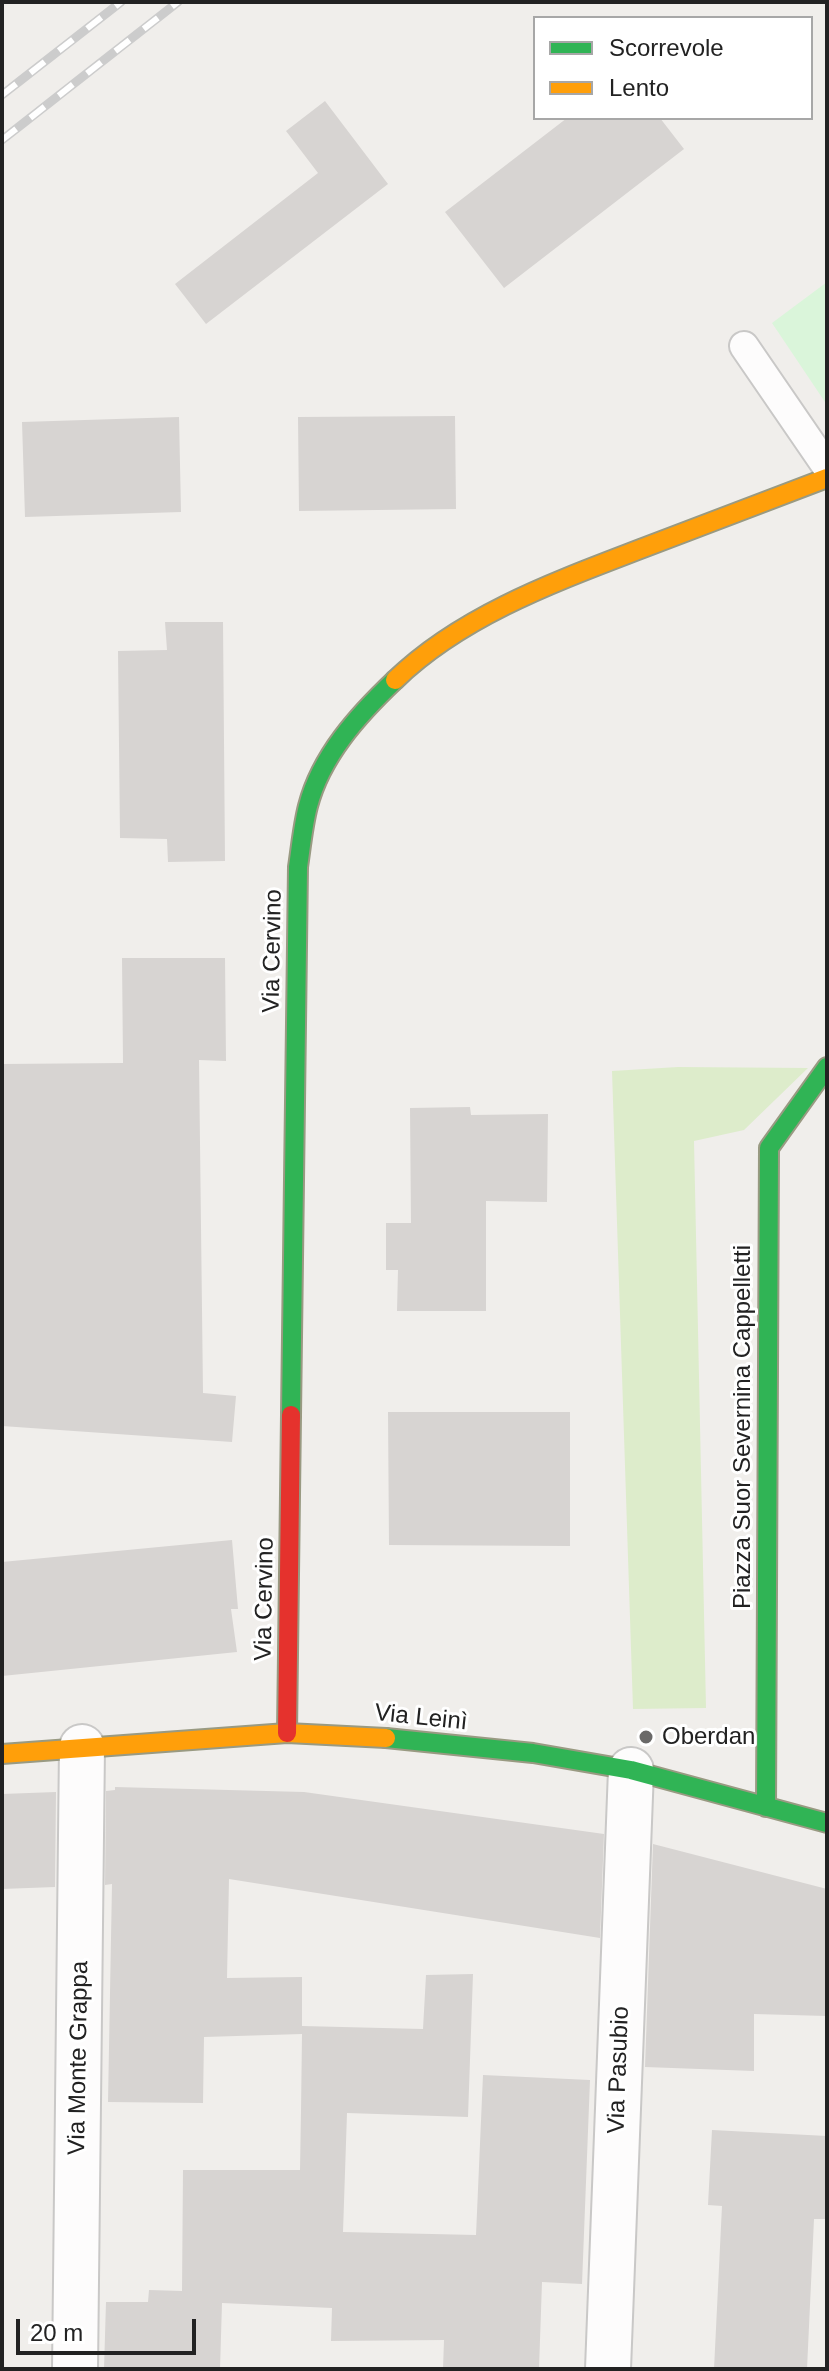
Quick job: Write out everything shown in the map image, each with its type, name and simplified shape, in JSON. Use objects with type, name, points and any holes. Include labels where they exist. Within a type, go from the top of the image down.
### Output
[{"type":"street","name":"Via Cervino","points":[[287,1733],[298,867],[308,805],[326,760],[369,705],[418,658],[486,616],[586,569],[827,478]]},
{"type":"street","name":"Piazza Suor Severnina Cappelletti","points":[[766,1807],[769,1148],[827,1067]]},
{"type":"street","name":"Via Leinì","points":[[2,1754],[287,1733],[332,1734],[533,1753],[631,1770],[827,1823]]},
{"type":"street","name":"Via Monte Grappa","points":[[75,2369],[82,1747]]},
{"type":"street","name":"Via Pasubio","points":[[608,2369],[631,1770]]},
{"type":"lane","points":[[744,346],[827,467]]},
{"type":"green space","points":[[827,282],[827,405],[772,323]]},
{"type":"green space","points":[[678,1067],[808,1068],[744,1130],[694,1141],[706,1708],[633,1709],[612,1071]]},
{"type":"building","points":[[325,101],[388,184],[206,324],[175,284],[318,173],[286,131]]},
{"type":"building","points":[[564,120],[662,120],[684,149],[504,288],[445,212]]},
{"type":"building","points":[[455,416],[456,509],[299,511],[298,417]]},
{"type":"building","points":[[179,417],[181,512],[25,517],[22,422]]},
{"type":"building","points":[[165,622],[223,622],[225,861],[168,862],[167,839],[120,838],[118,651],[167,650]]},
{"type":"building","points":[[122,958],[225,958],[226,1061],[199,1060],[203,1393],[236,1396],[232,1442],[2,1426],[2,1064],[123,1063]]},
{"type":"building","points":[[470,1107],[471,1115],[548,1114],[547,1202],[486,1201],[486,1311],[397,1311],[398,1270],[386,1270],[386,1223],[411,1223],[410,1108]]},
{"type":"building","points":[[388,1412],[570,1412],[570,1546],[389,1545]]},
{"type":"building","points":[[232,1540],[238,1609],[231,1609],[237,1652],[2,1676],[2,1562]]},
{"type":"building","points":[[115,1787],[304,1792],[604,1834],[600,1938],[229,1879],[227,1978],[302,1977],[302,2026],[423,2029],[426,1975],[473,1974],[468,2117],[347,2113],[343,2232],[476,2235],[483,2075],[590,2080],[582,2284],[542,2282],[539,2369],[443,2369],[444,2340],[331,2341],[332,2308],[222,2303],[220,2369],[104,2369],[106,2302],[148,2302],[149,2290],[182,2291],[183,2170],[300,2170],[302,2034],[204,2037],[203,2103],[108,2102],[112,1884],[105,1885],[106,1791],[115,1790]]},
{"type":"building","points":[[56,1792],[55,1887],[2,1889],[2,1794]]},
{"type":"building","points":[[653,1844],[827,1889],[827,2016],[754,2014],[754,2071],[645,2067]]},
{"type":"building","points":[[712,2130],[827,2136],[827,2219],[814,2219],[807,2369],[714,2369],[722,2206],[708,2205]]},
{"type":"railway","points":[[2,95],[121,2]]},
{"type":"railway","points":[[2,140],[178,2]]},
{"type":"traffic: fast","points":[[291,1415],[298,867],[302,836],[314,788],[331,753],[368,707],[395,680]]},
{"type":"traffic: fast","points":[[766,1807],[769,1148],[827,1067]]},
{"type":"traffic: fast","points":[[386,1738],[533,1753],[631,1770],[827,1823]]},
{"type":"traffic: slow","points":[[395,680],[421,657],[480,618],[544,587],[827,478]]},
{"type":"traffic: slow","points":[[2,1754],[287,1733],[386,1738]]},
{"type":"traffic: jam","points":[[287,1733],[291,1415]]},
{"type":"place","name":"Oberdan","points":[[646,1737]]}]
